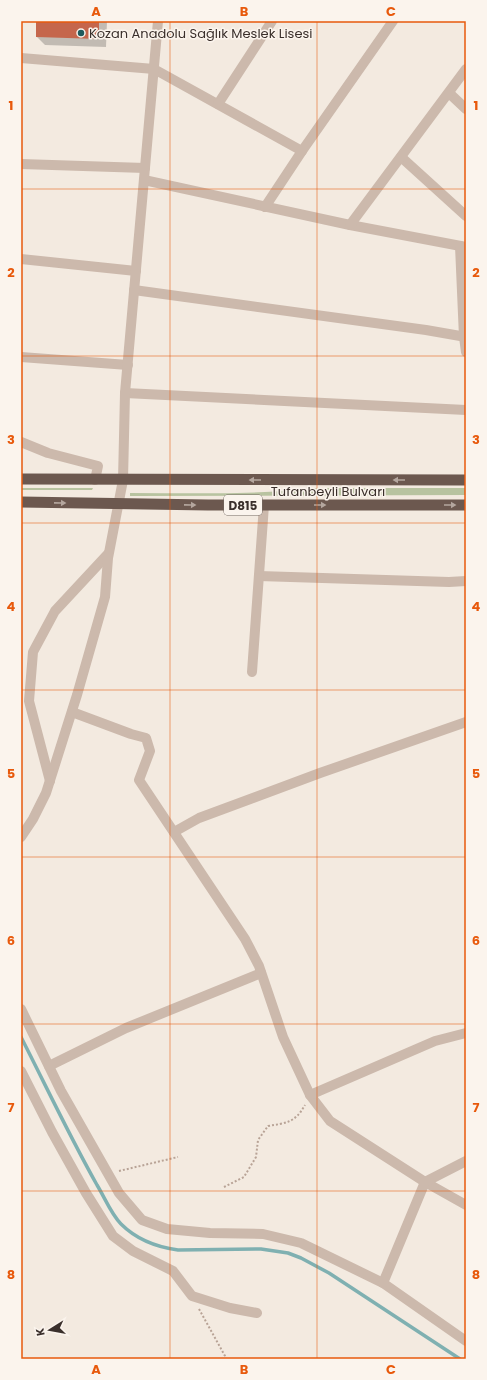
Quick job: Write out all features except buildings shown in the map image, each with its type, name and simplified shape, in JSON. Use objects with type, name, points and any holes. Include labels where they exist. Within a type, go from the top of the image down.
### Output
[{"type":"highway","name":"Tufanbeyli Bulvarı","points":[[21,479],[466,480]]},
{"type":"highway","name":"Tufanbeyli Bulvarı","points":[[21,502],[264,505],[466,505]]},
{"type":"street","points":[[21,837],[33,819],[46,793],[72,712],[105,597],[108,554],[123,480],[125,393],[158,21]]},
{"type":"street","points":[[218,104],[272,21]]},
{"type":"street","points":[[265,207],[392,21]]},
{"type":"street","points":[[21,58],[154,69],[302,151]]},
{"type":"street","points":[[350,225],[466,69]]},
{"type":"street","points":[[449,93],[466,109]]},
{"type":"street","points":[[401,157],[466,216]]},
{"type":"street","points":[[21,164],[145,168]]},
{"type":"street","points":[[144,180],[350,225],[463,247],[466,352]]},
{"type":"street","points":[[21,259],[136,271]]},
{"type":"street","points":[[134,290],[465,337]]},
{"type":"street","points":[[21,357],[128,365]]},
{"type":"street","points":[[125,393],[466,410]]},
{"type":"street","points":[[21,442],[48,453],[98,466],[95,480]]},
{"type":"street","points":[[252,672],[264,505]]},
{"type":"street","points":[[50,781],[29,701],[33,652],[55,611],[108,554]]},
{"type":"street","points":[[259,576],[449,582],[466,581]]},
{"type":"street","points":[[72,712],[146,738],[150,751],[139,780],[245,939],[261,973],[283,1037],[310,1096],[330,1120],[425,1182],[466,1205]]},
{"type":"street","points":[[174,832],[206,816],[466,722]]},
{"type":"street","points":[[49,1066],[126,1028],[261,973]]},
{"type":"street","points":[[21,1009],[62,1091],[108,1174],[119,1193],[142,1220],[167,1229],[210,1233],[263,1234],[301,1243],[383,1283],[466,1341]]},
{"type":"street","points":[[310,1096],[435,1041],[466,1033]]},
{"type":"street","points":[[21,1072],[86,1193],[113,1236],[134,1251],[173,1271],[192,1296],[230,1308],[257,1313]]},
{"type":"street","points":[[383,1283],[425,1182],[466,1161]]},
{"type":"path","points":[[224,1187],[244,1177],[256,1157],[258,1140],[268,1126],[290,1122],[300,1115],[310,1096]]},
{"type":"path","points":[[108,1174],[178,1157]]},
{"type":"path","points":[[192,1296],[226,1359]]},
{"type":"green space","points":[[21,488],[93,488],[92,490],[21,490]]},
{"type":"green space","points":[[319,488],[466,488],[466,495],[130,496],[130,493],[248,493]]},
{"type":"waterway","points":[[21,1037],[77,1149],[111,1211],[117,1220],[127,1230],[147,1242],[178,1250],[261,1249],[288,1253],[301,1258],[329,1273],[460,1359]]},
{"type":"place","name":"Kozan Anadolu Sağlık Meslek Lisesi","points":[[81,33]]}]
